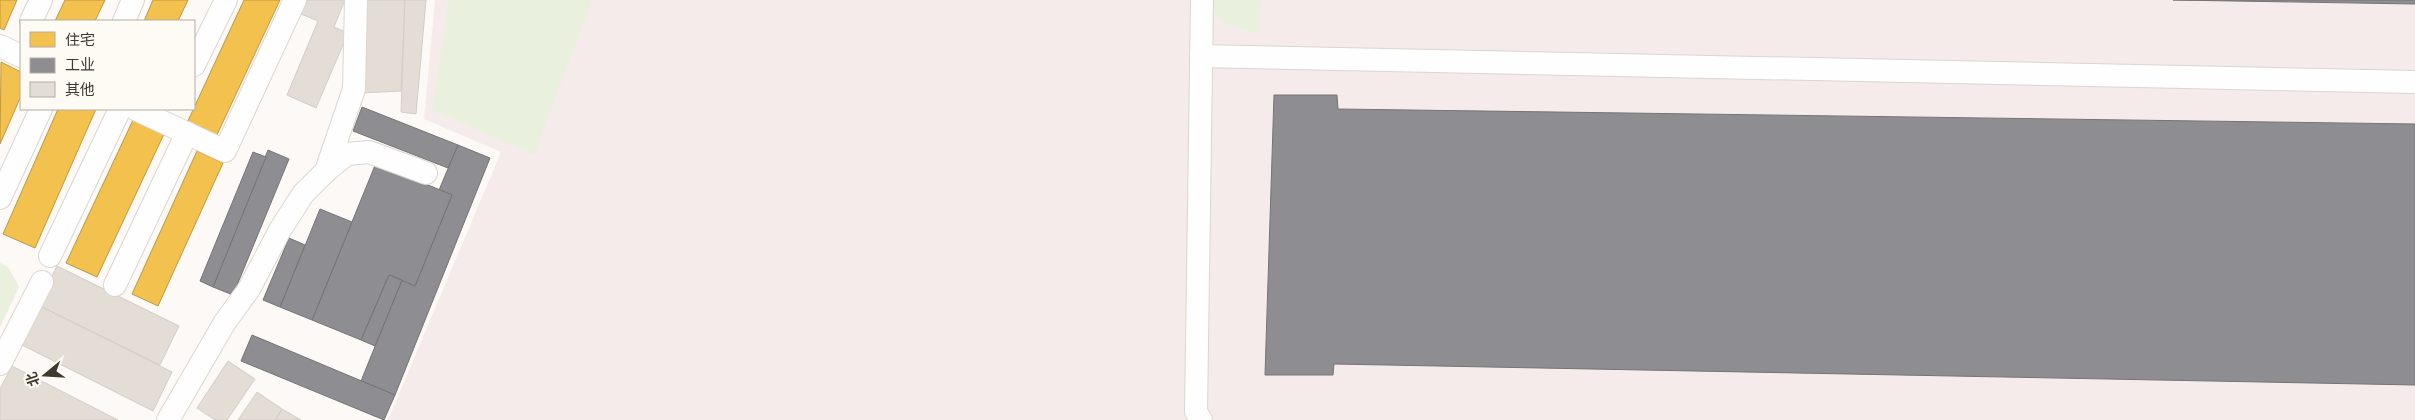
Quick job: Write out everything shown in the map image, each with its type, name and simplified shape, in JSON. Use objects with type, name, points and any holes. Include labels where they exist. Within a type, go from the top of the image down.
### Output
[{"type":"street","points":[[31,20],[40,0]]},
{"type":"street","points":[[124,20],[133,0]]},
{"type":"street","points":[[195,63],[226,0]]},
{"type":"street","points":[[140,110],[168,116],[187,133],[225,151],[294,0]]},
{"type":"street","points":[[326,171],[354,89],[356,0]]},
{"type":"street","points":[[1202,0],[1196,412],[1202,420]]},
{"type":"street","points":[[1201,56],[2415,82]]},
{"type":"street","points":[[0,198],[41,110]]},
{"type":"street","points":[[50,256],[120,110]]},
{"type":"street","points":[[115,285],[187,133]]},
{"type":"street","points":[[168,420],[225,322],[249,289],[280,230],[303,194],[326,171],[347,154],[369,152],[426,173]]},
{"type":"street","points":[[0,364],[42,282]]},
{"type":"shaded area","points":[[435,0],[2415,0],[2415,420],[388,420],[501,152],[424,119]]},
{"type":"green space","points":[[449,0],[592,0],[534,155],[432,109]]},
{"type":"green space","points":[[1212,0],[1261,0],[1260,33],[1236,28],[1222,21],[1217,16]]},
{"type":"green space","points":[[0,263],[8,267],[19,287],[0,327]]},
{"type":"building: 住宅","points":[[0,0],[17,0],[4,30],[0,28]]},
{"type":"building: 住宅","points":[[65,0],[105,0],[95,20],[55,20]]},
{"type":"building: 住宅","points":[[153,0],[188,0],[178,20],[144,20]]},
{"type":"building: 住宅","points":[[244,0],[280,0],[215,139],[186,125],[193,110],[195,110],[195,106]]},
{"type":"building: 住宅","points":[[1,62],[20,72],[20,98],[0,144]]},
{"type":"building: 住宅","points":[[58,110],[96,110],[35,248],[3,234]]},
{"type":"building: 住宅","points":[[133,120],[164,134],[97,277],[66,263]]},
{"type":"building: 住宅","points":[[197,151],[223,163],[158,306],[132,294]]},
{"type":"building: 工业","points":[[2173,0],[2415,0],[2415,4]]},
{"type":"building: 工业","points":[[1274,95],[1337,95],[1338,109],[2415,124],[2415,385],[1334,364],[1333,375],[1265,375]]},
{"type":"building: 工业","points":[[362,107],[458,145],[448,168],[353,131]]},
{"type":"building: 工业","points":[[458,145],[490,158],[395,395],[361,381],[402,280],[415,286],[452,195],[439,190]]},
{"type":"building: 工业","points":[[268,150],[289,159],[233,295],[213,287]]},
{"type":"building: 工业","points":[[253,152],[266,157],[213,287],[200,281]]},
{"type":"building: 工业","points":[[376,163],[452,195],[415,286],[389,275],[361,340],[312,320]]},
{"type":"building: 工业","points":[[320,209],[352,222],[312,320],[280,307]]},
{"type":"building: 工业","points":[[289,238],[305,245],[280,307],[263,300]]},
{"type":"building: 工业","points":[[389,275],[402,280],[375,346],[361,340]]},
{"type":"building: 工业","points":[[252,335],[395,395],[384,420],[241,361]]},
{"type":"building: 其他","points":[[307,0],[345,0],[334,27],[348,33],[316,108],[287,95],[318,21],[301,14]]},
{"type":"building: 其他","points":[[361,0],[405,0],[401,91],[361,93]]},
{"type":"building: 其他","points":[[405,0],[426,0],[416,114],[401,112]]},
{"type":"building: 其他","points":[[57,266],[179,326],[160,365],[38,305]]},
{"type":"building: 其他","points":[[38,305],[172,372],[153,411],[20,344]]},
{"type":"building: 其他","points":[[228,361],[255,379],[227,420],[215,420],[197,408]]},
{"type":"building: 其他","points":[[12,366],[118,420],[0,420],[0,389]]},
{"type":"building: 其他","points":[[257,392],[282,409],[275,420],[238,420]]},
{"type":"building: 其他","points":[[282,409],[301,420],[276,420]]}]
